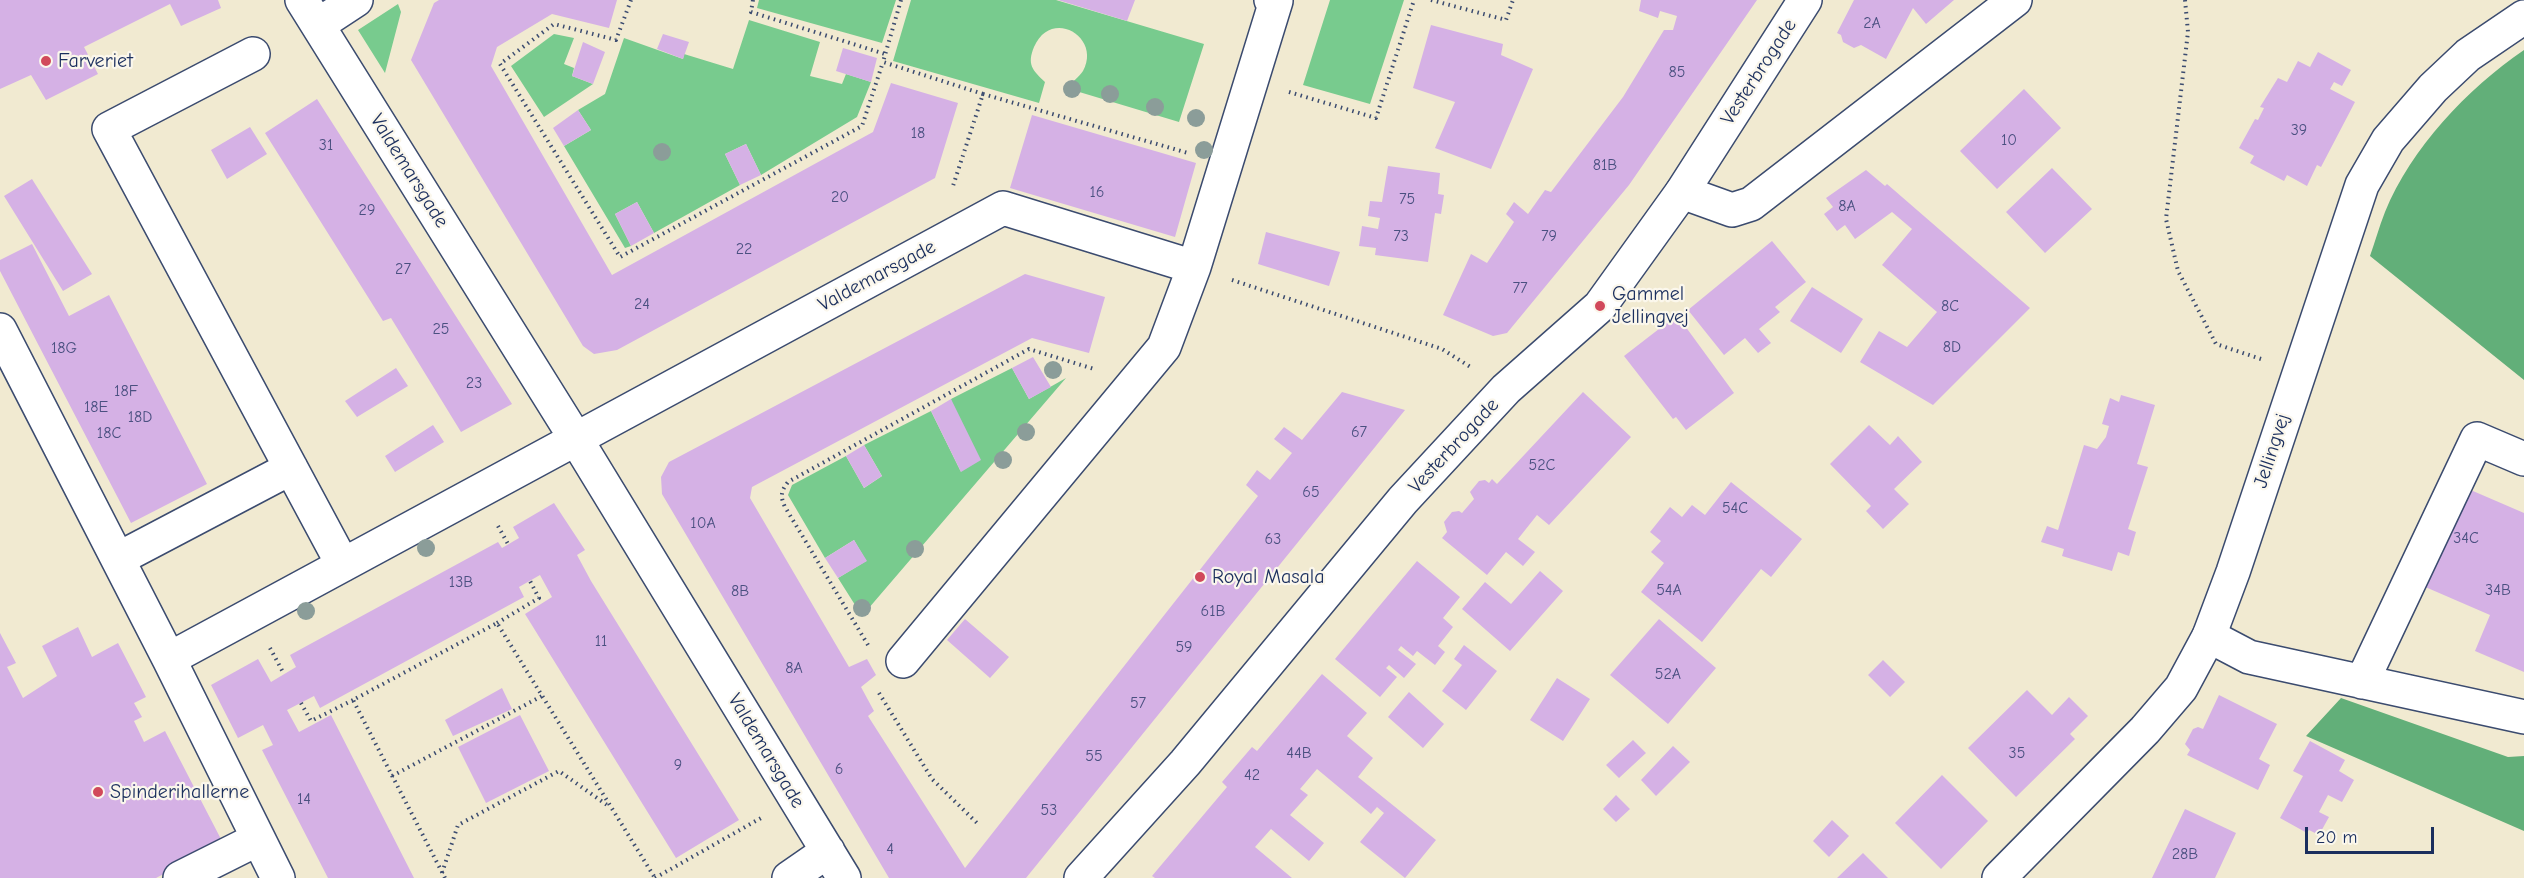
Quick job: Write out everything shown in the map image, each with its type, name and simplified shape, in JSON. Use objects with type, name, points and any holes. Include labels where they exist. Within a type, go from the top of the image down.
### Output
[{"type":"street","name":"Valdemarsgade","points":[[357,0],[310,12],[576,439],[836,864]]},
{"type":"street","points":[[889,658],[1164,347],[1194,267],[1276,2],[1271,0]]},
{"type":"street","name":"Vesterbrogade","points":[[1081,878],[1185,763],[1403,500],[1506,389],[1600,306],[1682,192],[1805,0]]},
{"type":"street","points":[[1682,192],[1732,210],[1751,204],[2015,0]]},
{"type":"street","name":"Jellingvej","points":[[1999,878],[2145,730],[2181,688],[2209,636],[2233,572],[2298,371],[2362,185],[2388,140],[2433,88],[2468,55],[2524,17]]},
{"type":"street","points":[[253,54],[109,129],[343,566]]},
{"type":"street","name":"Valdemarsgade","points":[[169,659],[1003,208],[1194,267]]},
{"type":"street","points":[[0,330],[169,659],[278,878]]},
{"type":"street","points":[[2362,682],[2477,439],[2524,459]]},
{"type":"street","points":[[118,559],[291,468]]},
{"type":"street","points":[[2209,636],[2249,657],[2524,717]]},
{"type":"street","points":[[180,878],[258,839]]},
{"type":"street","points":[[789,878],[836,864]]},
{"type":"path","points":[[631,0],[616,40],[554,24],[500,63],[620,257],[862,126],[901,0]]},
{"type":"path","points":[[753,0],[751,12],[885,54]]},
{"type":"path","points":[[1251,81],[1376,118],[1414,0]]},
{"type":"path","points":[[1431,0],[1506,20],[1513,0]]},
{"type":"path","points":[[2185,0],[2188,32],[2166,219],[2178,271],[2216,344],[2298,371]]},
{"type":"path","points":[[883,62],[983,94],[1226,164]]},
{"type":"path","points":[[959,232],[951,194],[983,94]]},
{"type":"path","points":[[1194,267],[1442,349],[1506,389]]},
{"type":"path","points":[[889,658],[785,507],[781,496],[788,482],[1029,349],[1135,382]]},
{"type":"path","points":[[301,703],[311,722],[497,623],[539,598],[530,580]]},
{"type":"path","points":[[497,623],[654,878],[796,799]]},
{"type":"path","points":[[873,685],[932,779],[977,823]]},
{"type":"path","points":[[392,776],[542,696]]},
{"type":"path","points":[[353,700],[444,876]]},
{"type":"path","points":[[444,876],[458,825],[559,771],[610,807]]},
{"type":"green space","points":[[759,0],[896,0],[882,43],[757,8]]},
{"type":"green space","points":[[911,0],[1056,0],[1204,44],[1179,122],[1066,88],[1083,71],[1087,59],[1086,47],[1072,31],[1062,28],[1052,29],[1042,35],[1034,47],[1031,58],[1034,70],[1045,82],[1039,103],[893,61]]},
{"type":"green space","points":[[1330,0],[1404,0],[1370,104],[1303,85]]},
{"type":"green space","points":[[398,4],[401,12],[385,73],[358,30]]},
{"type":"green space","points":[[749,20],[820,42],[810,76],[842,84],[846,74],[871,82],[857,117],[761,175],[746,144],[725,154],[740,185],[654,233],[637,202],[615,214],[631,246],[625,248],[564,146],[591,130],[578,110],[605,94],[624,38],[683,59],[684,54],[733,69]]},
{"type":"green space","points":[[554,34],[574,38],[564,64],[574,68],[572,76],[593,84],[544,117],[511,66]]},
{"type":"green space","points":[[2524,50],[2524,380],[2370,256],[2396,188],[2425,143],[2482,83]]},
{"type":"green space","points":[[1012,368],[1029,399],[1066,378],[862,616],[838,578],[866,561],[854,540],[825,558],[788,495],[792,485],[846,456],[864,488],[882,476],[864,445],[931,411],[961,472],[951,399]]},
{"type":"green space","points":[[2341,698],[2508,757],[2524,756],[2524,831],[2306,736]]},
{"type":"building","name":"Farveriet","points":[[0,0],[218,0],[221,8],[181,26],[170,4],[84,47],[98,74],[46,100],[31,75],[0,89]]},
{"type":"building","points":[[439,0],[617,0],[609,28],[552,14],[497,47],[491,66],[612,275],[873,132],[891,83],[958,103],[935,178],[617,350],[594,354],[583,346],[411,60],[434,3]]},
{"type":"building","points":[[1058,0],[1135,0],[1127,21]]},
{"type":"building","points":[[1641,0],[1757,0],[1629,185],[1507,333],[1493,336],[1443,315],[1471,254],[1487,263],[1514,222],[1506,214],[1514,202],[1528,214],[1545,190],[1551,192],[1623,97],[1664,30],[1673,30],[1677,16],[1660,11],[1658,18],[1639,11]]},
{"type":"building","points":[[1854,0],[1954,0],[1926,24],[1913,8],[1886,59],[1861,45],[1854,48],[1843,42],[1841,35],[1837,33]]},
{"type":"building","points":[[1431,25],[1503,44],[1501,55],[1533,69],[1491,169],[1435,148],[1455,102],[1413,88]]},
{"type":"building","points":[[663,34],[689,42],[683,59],[657,49]]},
{"type":"building","points":[[583,42],[605,52],[593,84],[572,76]]},
{"type":"building","points":[[843,48],[877,58],[871,82],[836,71]]},
{"type":"building","points":[[2318,52],[2351,70],[2342,86],[2334,82],[2330,89],[2355,102],[2321,167],[2317,165],[2307,186],[2287,175],[2284,181],[2250,163],[2254,156],[2239,148],[2255,119],[2258,120],[2264,108],[2260,107],[2278,78],[2287,82],[2298,61],[2310,67]]},
{"type":"building","points":[[2024,89],[2061,128],[1997,189],[1960,151]]},
{"type":"building","points":[[317,99],[512,404],[461,432],[391,318],[383,321],[265,133]]},
{"type":"building","points":[[578,110],[591,130],[564,146],[553,128]]},
{"type":"building","points":[[1032,115],[1196,163],[1175,237],[1010,188]]},
{"type":"building","points":[[250,127],[267,154],[227,179],[211,150]]},
{"type":"building","points":[[746,144],[761,175],[740,185],[725,154]]},
{"type":"building","points":[[1388,166],[1440,173],[1438,194],[1444,195],[1441,214],[1435,213],[1428,262],[1375,255],[1376,248],[1359,246],[1362,226],[1378,229],[1380,218],[1368,216],[1370,201],[1382,202]]},
{"type":"building","points":[[2052,168],[2092,209],[2045,253],[2006,212]]},
{"type":"building","points":[[1866,170],[1885,186],[1887,184],[2030,308],[1933,405],[1860,362],[1879,331],[1907,347],[1937,312],[1882,265],[1912,229],[1892,212],[1855,239],[1845,225],[1837,231],[1824,214],[1833,207],[1826,198]]},
{"type":"building","points":[[32,179],[92,274],[63,291],[4,196]]},
{"type":"building","points":[[637,202],[654,233],[631,246],[615,214]]},
{"type":"building","points":[[1266,232],[1340,252],[1329,286],[1258,264]]},
{"type":"building","points":[[1772,241],[1806,282],[1775,307],[1780,312],[1759,329],[1771,343],[1758,353],[1745,338],[1724,355],[1688,310]]},
{"type":"building","points":[[32,244],[69,316],[109,295],[207,484],[131,523],[0,271],[0,260]]},
{"type":"building","points":[[1025,274],[1105,297],[1089,353],[1032,338],[752,487],[750,498],[849,667],[867,659],[876,675],[861,687],[874,711],[868,716],[965,868],[1258,496],[1246,485],[1257,470],[1270,480],[1292,453],[1274,439],[1284,427],[1302,440],[1342,392],[1405,410],[1026,878],[889,878],[662,494],[661,477],[669,462]]},
{"type":"building","points":[[1812,287],[1863,319],[1841,353],[1790,321]]},
{"type":"building","points":[[1677,315],[1734,393],[1686,430],[1676,417],[1673,419],[1624,356]]},
{"type":"building","points":[[1033,357],[1051,387],[1029,399],[1012,368]]},
{"type":"building","points":[[396,368],[408,386],[357,417],[345,401]]},
{"type":"building","points":[[1583,392],[1631,437],[1549,525],[1537,515],[1518,539],[1535,552],[1523,566],[1506,552],[1487,575],[1442,538],[1447,532],[1444,522],[1452,512],[1462,513],[1474,499],[1470,492],[1479,481],[1485,480],[1489,483],[1492,479],[1497,484]]},
{"type":"building","points":[[2121,395],[2155,405],[2137,464],[2148,467],[2128,529],[2136,532],[2129,556],[2118,552],[2112,571],[2062,556],[2064,549],[2041,542],[2047,526],[2058,530],[2084,445],[2097,449],[2106,437],[2109,426],[2102,424],[2110,398],[2119,402]]},
{"type":"building","points":[[951,399],[981,460],[961,472],[931,411]]},
{"type":"building","points":[[433,425],[444,442],[395,472],[385,456]]},
{"type":"building","points":[[1869,425],[1890,445],[1898,436],[1922,462],[1894,489],[1909,504],[1883,529],[1866,511],[1871,506],[1830,464]]},
{"type":"building","points":[[864,445],[882,476],[864,488],[846,456]]},
{"type":"building","points":[[1731,482],[1802,539],[1771,577],[1761,569],[1702,642],[1641,592],[1664,563],[1651,552],[1661,541],[1650,532],[1670,507],[1682,517],[1692,505],[1705,515]]},
{"type":"building","points":[[2466,488],[2524,513],[2524,672],[2475,651],[2490,615],[2423,586]]},
{"type":"building","points":[[554,503],[585,550],[577,555],[591,581],[739,820],[676,858],[525,614],[552,597],[540,575],[519,587],[524,597],[320,708],[314,696],[287,710],[299,732],[331,715],[414,878],[328,878],[262,750],[273,745],[263,725],[238,738],[211,685],[258,659],[271,682],[296,667],[290,655],[498,542],[502,548],[519,538],[513,527]]},
{"type":"building","points":[[854,540],[867,561],[838,578],[825,558]]},
{"type":"building","points":[[1417,561],[1460,597],[1443,618],[1453,627],[1438,646],[1445,652],[1435,665],[1417,651],[1413,656],[1401,646],[1398,650],[1416,664],[1404,678],[1389,665],[1386,668],[1397,677],[1380,697],[1335,659]]},
{"type":"building","points":[[1540,571],[1563,591],[1510,651],[1462,609],[1485,582],[1511,604]]},
{"type":"building","points":[[965,619],[1009,657],[990,678],[947,640]]},
{"type":"building","points":[[1659,619],[1716,668],[1668,724],[1610,675]]},
{"type":"building","name":"Spinderihallerne","points":[[78,627],[92,657],[118,643],[146,697],[134,703],[142,717],[134,721],[144,742],[165,731],[223,843],[156,878],[0,878],[0,633],[16,663],[7,667],[23,698],[57,676],[42,646]]},
{"type":"building","points":[[1464,645],[1497,671],[1466,710],[1442,691],[1462,665],[1454,659]]},
{"type":"building","points":[[1883,660],[1905,682],[1890,697],[1868,675]]},
{"type":"building","points":[[1322,674],[1367,713],[1347,736],[1373,758],[1358,777],[1436,840],[1405,878],[1360,842],[1384,813],[1377,807],[1371,814],[1317,769],[1300,789],[1308,795],[1290,815],[1324,843],[1309,861],[1271,829],[1255,847],[1292,878],[1155,878],[1152,876],[1227,787],[1222,782],[1252,747],[1257,751]]},
{"type":"building","points":[[1557,678],[1590,699],[1563,741],[1530,720]]},
{"type":"building","points":[[502,688],[512,709],[453,736],[445,720]]},
{"type":"building","points":[[2027,690],[2052,715],[2069,697],[2088,716],[2070,734],[2075,739],[2016,797],[1968,748]]},
{"type":"building","points":[[1409,692],[1444,724],[1423,748],[1388,717]]},
{"type":"building","points":[[2219,695],[2277,724],[2259,759],[2270,765],[2258,790],[2187,755],[2190,750],[2185,744],[2193,729],[2198,727],[2203,729]]},
{"type":"building","points":[[520,715],[549,771],[486,803],[458,747]]},
{"type":"building","points":[[1633,740],[1646,753],[1619,778],[1606,765]]},
{"type":"building","points":[[2310,741],[2345,760],[2339,771],[2354,780],[2342,802],[2328,795],[2319,812],[2329,817],[2319,835],[2309,830],[2307,833],[2280,818],[2303,776],[2293,771]]},
{"type":"building","points":[[1673,746],[1690,762],[1656,796],[1641,780]]},
{"type":"building","points":[[1942,775],[1988,821],[1941,869],[1895,823]]},
{"type":"building","points":[[1616,795],[1630,809],[1616,822],[1603,809]]},
{"type":"building","points":[[2185,809],[2236,833],[2215,878],[2152,878]]},
{"type":"building","points":[[1832,820],[1849,836],[1829,857],[1813,841]]},
{"type":"building","points":[[1863,853],[1888,878],[1837,878]]},
{"type":"place","name":"Farveriet","points":[[46,61]]},
{"type":"place","name":"Gammel Jellingvej","points":[[1600,306]]},
{"type":"place","name":"Royal Masala","points":[[1200,577]]},
{"type":"place","name":"Spinderihallerne","points":[[98,792]]}]
